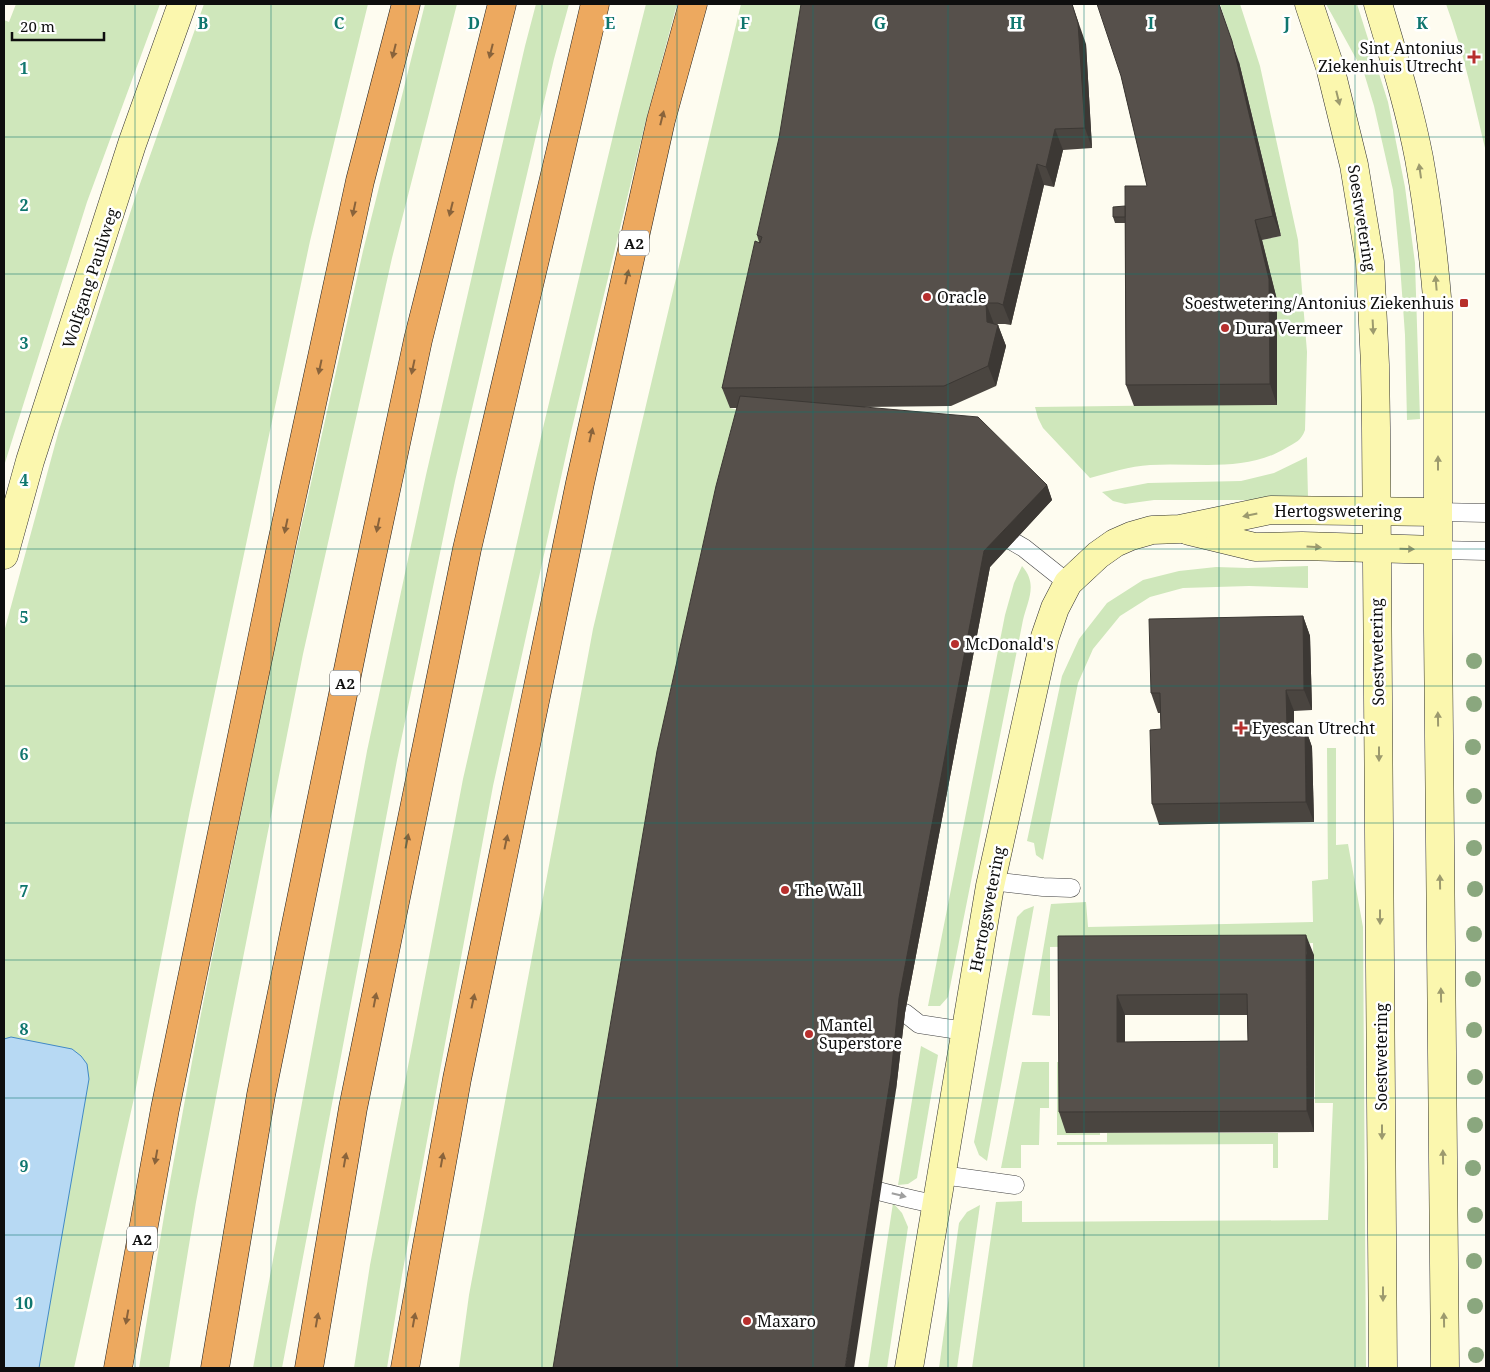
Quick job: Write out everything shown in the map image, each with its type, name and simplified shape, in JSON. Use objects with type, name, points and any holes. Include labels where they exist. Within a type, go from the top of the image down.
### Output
[{"type":"highway","name":"A2","points":[[118,1368],[165,1109],[283,538],[360,181],[406,4]]},
{"type":"highway","name":"A2","points":[[215,1368],[261,1095],[356,626],[418,340],[502,4]]},
{"type":"highway","points":[[309,1368],[353,1108],[467,549],[595,4]]},
{"type":"highway","name":"A2","points":[[405,1368],[457,1079],[578,493],[662,120],[693,4]]},
{"type":"main road","name":"Wolfgang Pauliweg","points":[[4,555],[30,461],[132,144],[182,4]]},
{"type":"main road","name":"Soestwetering","points":[[1309,4],[1330,67],[1354,165],[1370,262],[1375,365],[1377,511],[1383,1368]]},
{"type":"main road","points":[[1378,4],[1396,62],[1418,158],[1434,262],[1438,309],[1438,550],[1445,1368]]},
{"type":"main road","name":"Hertogswetering","points":[[909,1368],[991,881],[1045,636],[1054,608],[1068,583],[1098,555],[1115,543],[1152,530],[1180,529],[1271,510],[1438,512]]},
{"type":"main road","name":"Hertogswetering","points":[[1180,529],[1255,547],[1302,546],[1438,550]]},
{"type":"lane","points":[[1438,512],[1486,513]]},
{"type":"lane","points":[[986,525],[1024,548],[1068,583]]},
{"type":"lane","points":[[1438,550],[1486,551]]},
{"type":"lane","points":[[991,881],[1071,888]]},
{"type":"lane","points":[[905,1013],[919,1024],[965,1031]]},
{"type":"lane","points":[[942,1175],[1015,1184]]},
{"type":"lane","points":[[858,1205],[862,1186],[936,1205]]},
{"type":"green space","points":[[16,4],[160,4],[87,202],[4,466],[4,20],[9,22]]},
{"type":"green space","points":[[204,4],[368,4],[310,241],[190,810],[134,1098],[74,1368],[4,1368],[4,632],[59,430],[136,195]]},
{"type":"green space","points":[[425,4],[457,4],[392,258],[303,654],[196,1202],[169,1368],[139,1368],[167,1198],[198,1029],[274,648],[363,251]]},
{"type":"green space","points":[[536,4],[569,4],[554,59],[455,481],[397,760],[282,1368],[253,1368],[367,751],[426,475]]},
{"type":"green space","points":[[646,4],[677,4],[645,124],[571,432],[493,786],[402,1275],[387,1368],[354,1368],[370,1265],[463,779],[543,428]]},
{"type":"green space","points":[[741,4],[814,4],[730,408],[746,412],[562,1368],[459,1368],[469,1295],[593,629]]},
{"type":"green space","points":[[1220,4],[1240,4],[1260,66],[1298,240],[1307,352],[1305,430],[1302,437],[1295,443],[1270,456],[1254,461],[1220,465],[1167,464],[1142,466],[1090,478],[1043,428],[1035,407],[1277,404],[1277,300],[1262,240],[1281,236],[1239,62]]},
{"type":"green space","points":[[1326,4],[1357,4],[1388,102],[1405,187],[1415,263],[1420,419],[1407,420],[1405,335],[1393,190],[1374,106],[1364,73]]},
{"type":"green space","name":"Sint Antonius Ziekenhuis Utrecht","points":[[1446,4],[1486,4],[1486,152],[1463,59]]},
{"type":"green space","points":[[1307,457],[1308,497],[1292,500],[1154,500],[1125,504],[1113,501],[1102,492],[1148,483],[1241,481],[1274,473]]},
{"type":"green space","points":[[1022,566],[1030,579],[1029,599],[1023,620],[948,997],[940,1006],[928,1006],[1005,615],[1014,583]]},
{"type":"green space","points":[[1308,566],[1308,588],[1249,586],[1183,588],[1150,597],[1120,616],[1093,649],[1078,683],[1043,860],[1036,855],[1034,843],[1027,841],[1062,676],[1079,639],[1107,603],[1143,580],[1179,571],[1216,567]]},
{"type":"green space","points":[[1327,748],[1336,748],[1336,845],[1348,844],[1363,927],[1366,1368],[972,1368],[996,1202],[1022,1201],[1022,1222],[1328,1220],[1333,1103],[1315,1103],[1313,943],[1050,947],[1050,1016],[1032,1015],[1051,904],[1086,902],[1088,927],[1313,922],[1312,881],[1328,879]]},
{"type":"green space","points":[[1034,906],[987,1161],[979,1155],[974,1142],[1017,917],[1024,910]]},
{"type":"green space","points":[[921,1046],[938,1055],[917,1178],[908,1184],[898,1185]]},
{"type":"green space","points":[[1022,1062],[1049,1062],[1049,1108],[1040,1108],[1039,1145],[1021,1145],[1021,1168],[1001,1168]]},
{"type":"green space","points":[[1057,1062],[1066,1062],[1066,1133],[1100,1133],[1100,1135],[1057,1135]]},
{"type":"green space","points":[[1107,1133],[1278,1133],[1278,1168],[1273,1168],[1273,1144],[1057,1145],[1057,1142],[1107,1142]]},
{"type":"green space","points":[[893,1203],[902,1213],[908,1227],[887,1368],[868,1368]]},
{"type":"green space","points":[[980,1205],[957,1368],[939,1368],[959,1223],[967,1212]]},
{"type":"water","points":[[11,1037],[72,1049],[87,1064],[89,1079],[39,1368],[4,1368],[4,1039]]},
{"type":"building","points":[[801,4],[1072,4],[1078,23],[1085,128],[1055,129],[1046,167],[1037,164],[1003,305],[986,303],[987,322],[998,325],[988,366],[944,386],[722,388],[755,241],[760,243],[762,237],[757,235],[779,138]]},
{"type":"building","points":[[1097,4],[1219,4],[1232,41],[1273,216],[1255,220],[1269,279],[1270,384],[1126,385],[1125,186],[1147,186],[1121,76]]},
{"type":"building","points":[[1125,206],[1125,217],[1113,217],[1113,207]]},
{"type":"building","name":"The Wall","points":[[740,396],[978,417],[1047,485],[984,551],[899,998],[891,1075],[845,1368],[553,1368],[657,751],[716,486]]},
{"type":"building","points":[[1303,616],[1304,690],[1286,690],[1287,727],[1305,727],[1306,802],[1152,804],[1150,730],[1161,729],[1160,693],[1151,693],[1149,619]]},
{"type":"building","points":[[1306,935],[1307,1111],[1059,1112],[1058,936]],"holes":[[[1247,994],[1248,1041],[1117,1042],[1117,995]]]},
{"type":"place","name":"Sint Antonius Ziekenhuis Utrecht","points":[[1474,57]]},
{"type":"place","name":"Oracle","points":[[927,297]]},
{"type":"place","name":"Soestwetering/Antonius Ziekenhuis","points":[[1464,303]]},
{"type":"place","name":"Dura Vermeer","points":[[1225,328]]},
{"type":"place","name":"McDonald's","points":[[955,644]]},
{"type":"place","name":"Eyescan Utrecht","points":[[1241,728]]},
{"type":"place","name":"The Wall","points":[[785,890]]},
{"type":"place","name":"Mantel Superstore","points":[[809,1034]]},
{"type":"place","name":"Maxaro","points":[[747,1321]]}]
